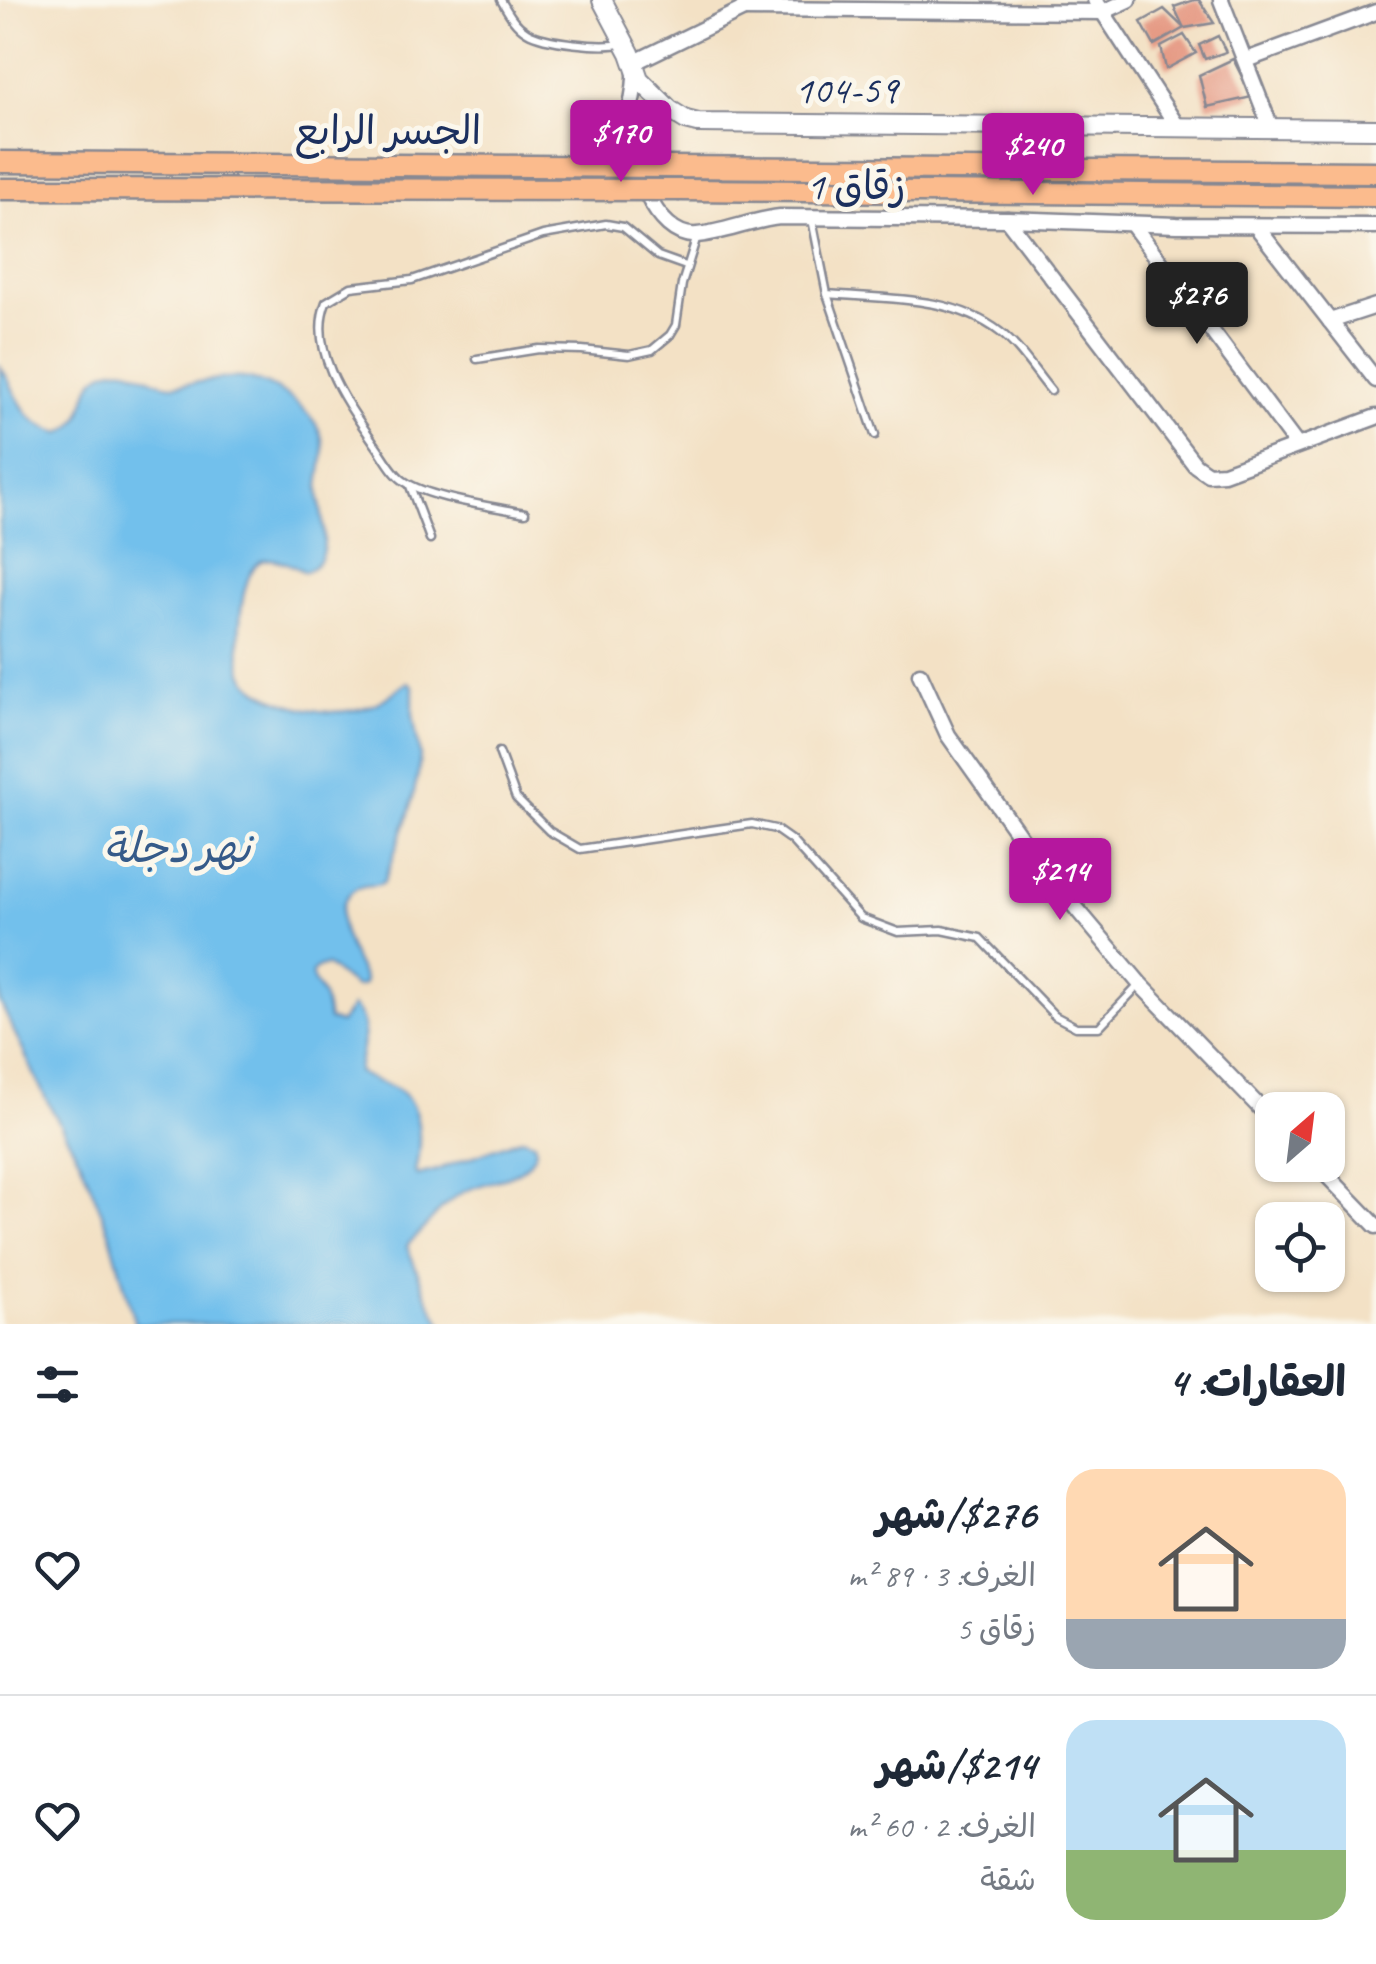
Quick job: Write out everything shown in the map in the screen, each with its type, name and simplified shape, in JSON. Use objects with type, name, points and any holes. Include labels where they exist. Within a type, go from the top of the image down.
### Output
[{"type":"main road","name":"الجسر الرابع","points":[[0,162],[1376,172]]},
{"type":"main road","name":"الجسر الرابع","points":[[0,189],[1376,196]]},
{"type":"street","name":"104-59","points":[[602,0],[651,93],[686,120],[1376,129]]},
{"type":"street","points":[[698,235],[676,231],[664,221],[636,166],[629,128],[634,67],[764,0]]},
{"type":"street","points":[[742,9],[1099,6],[1129,0]]},
{"type":"street","points":[[1221,0],[1270,128]]},
{"type":"street","points":[[1099,6],[1178,126]]},
{"type":"street","points":[[1246,60],[1376,12]]},
{"type":"street","name":"زقاق 1","points":[[698,235],[764,219],[812,218],[1376,226]]},
{"type":"street","points":[[1007,219],[1195,465],[1208,474],[1224,473],[1376,417]]},
{"type":"street","points":[[1132,224],[1296,444]]},
{"type":"street","points":[[1256,226],[1376,380]]},
{"type":"street","points":[[1330,322],[1376,306]]},
{"type":"street","points":[[920,674],[948,735],[1044,870],[1140,984],[1255,1102]]},
{"type":"street","points":[[1333,1182],[1376,1226]]},
{"type":"lane","points":[[500,0],[516,22],[534,35],[604,47],[624,43]]},
{"type":"lane","points":[[812,218],[827,294],[876,435]]},
{"type":"lane","points":[[525,513],[431,493],[400,479],[346,402],[327,365],[322,324],[326,302],[360,284],[395,283],[428,276],[543,235],[606,224],[623,227],[658,256],[686,266]]},
{"type":"lane","points":[[477,359],[539,349],[629,355],[652,350],[676,325],[686,266],[698,235]]},
{"type":"lane","points":[[827,294],[935,303],[972,314],[1003,334],[1051,391]]},
{"type":"lane","points":[[410,484],[430,539]]},
{"type":"lane","points":[[499,752],[516,798],[549,831],[580,849],[752,824],[775,829],[792,841],[860,918],[898,932],[942,930],[980,938],[1055,1016],[1076,1027],[1099,1027],[1140,984]]},
{"type":"water","name":"نهر دجلة","points":[[0,366],[29,415],[61,433],[78,418],[92,382],[119,368],[175,385],[227,378],[251,380],[292,399],[318,428],[323,449],[319,488],[324,534],[321,557],[305,572],[272,559],[261,561],[254,568],[241,613],[239,648],[243,672],[248,681],[268,696],[295,706],[331,712],[376,704],[408,682],[413,686],[420,756],[410,810],[384,882],[357,888],[342,909],[344,933],[364,984],[354,986],[326,965],[314,970],[312,977],[328,1020],[340,1023],[352,1006],[362,1020],[364,1036],[358,1072],[396,1089],[412,1105],[418,1126],[417,1175],[523,1138],[534,1142],[536,1150],[523,1169],[451,1200],[408,1244],[427,1297],[443,1324],[135,1324],[109,1231],[81,1162],[0,1002]]},
{"type":"building","points":[[1199,0],[1214,23],[1184,28],[1174,7]]},
{"type":"building","points":[[1164,9],[1184,28],[1154,45],[1141,22]]},
{"type":"building","points":[[1184,35],[1196,53],[1166,69],[1161,47]]},
{"type":"building","points":[[1218,36],[1226,52],[1205,59],[1199,45]]},
{"type":"building","points":[[1233,59],[1252,97],[1207,107],[1199,75]]}]
